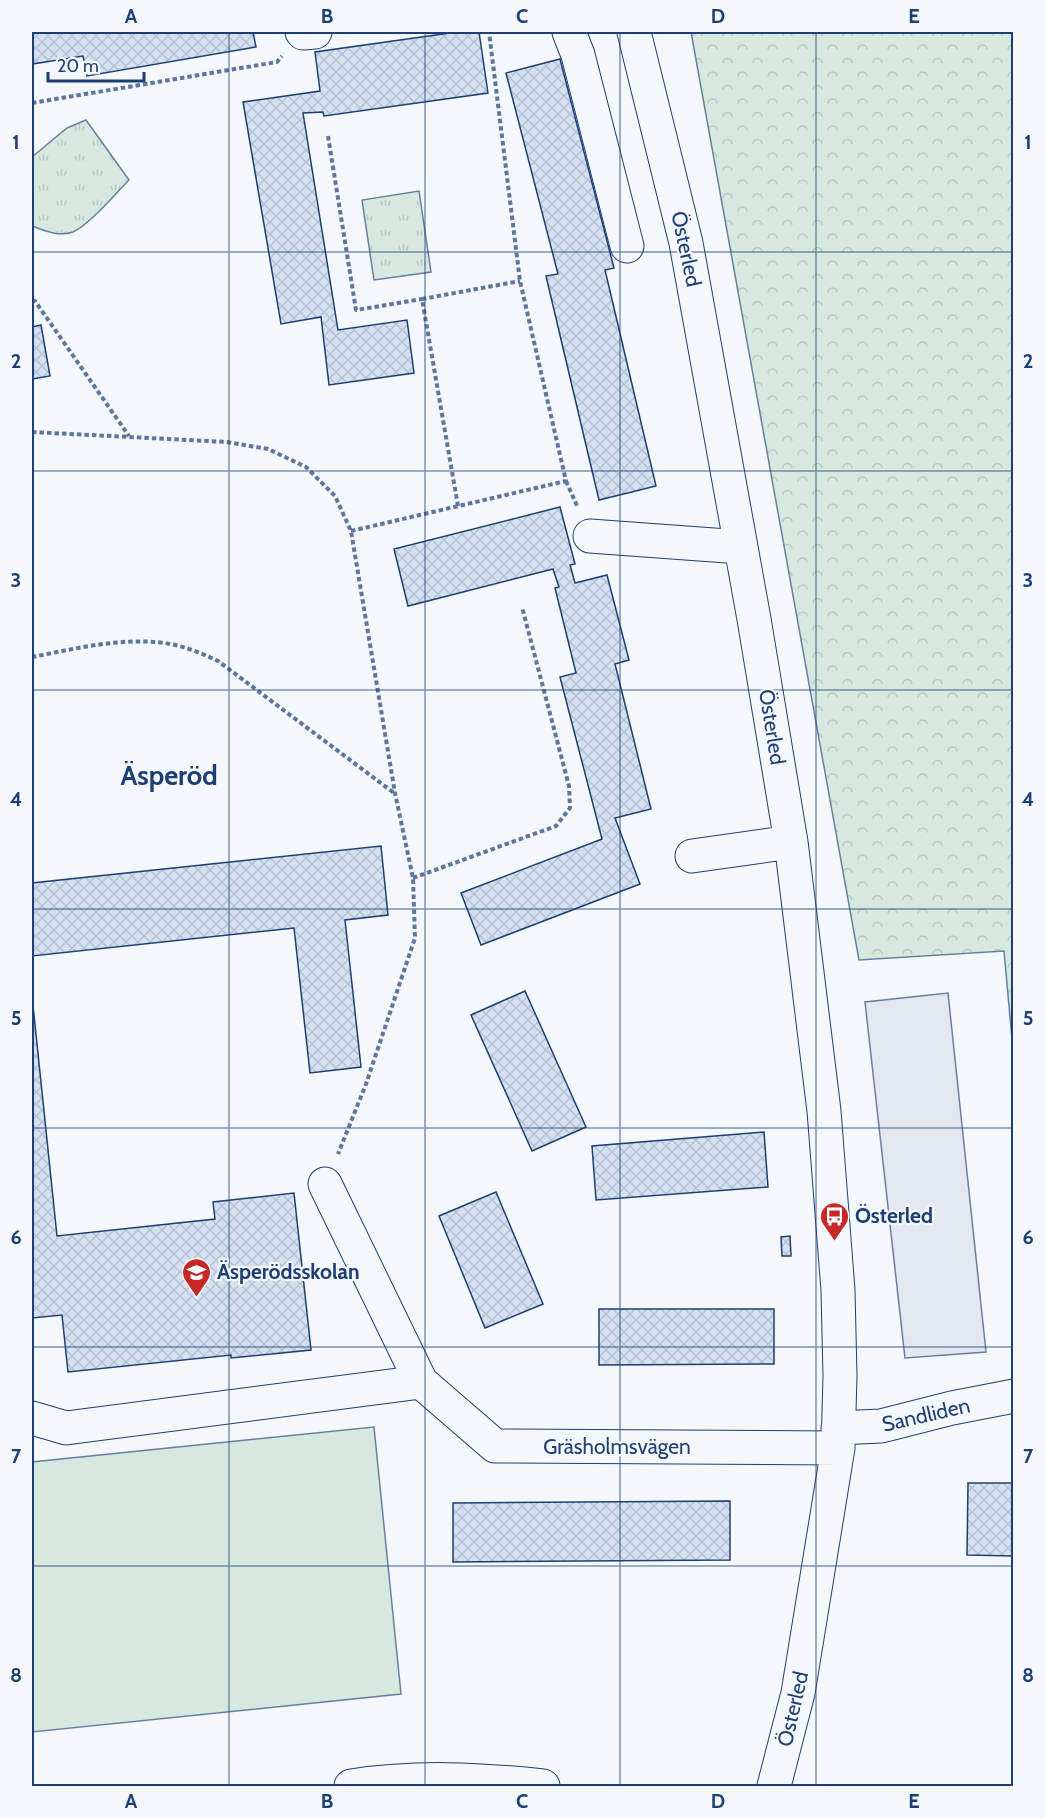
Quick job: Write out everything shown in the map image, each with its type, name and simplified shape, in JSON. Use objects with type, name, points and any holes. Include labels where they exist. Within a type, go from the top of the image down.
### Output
[{"type":"street","points":[[569,32],[578,54],[627,246]]},
{"type":"street","name":"Österled","points":[[634,32],[686,243],[741,547],[791,842],[824,1111],[838,1290],[840,1376],[838,1438],[798,1693],[774,1786]]},
{"type":"street","points":[[590,536],[741,547]]},
{"type":"street","points":[[692,856],[791,842]]},
{"type":"street","name":"Gräsholmsvägen","points":[[325,1184],[421,1382],[495,1446],[838,1438]]},
{"type":"street","points":[[32,1418],[66,1428],[421,1382]]},
{"type":"street","name":"Sandliden","points":[[838,1438],[951,1408],[1014,1396]]},
{"type":"street","points":[[351,1786],[401,1780],[485,1779],[543,1786]]},
{"type":"path","points":[[32,103],[277,62],[307,32]]},
{"type":"path","points":[[351,531],[566,481],[520,281],[489,32]]},
{"type":"path","points":[[328,136],[356,310],[520,281]]},
{"type":"path","points":[[422,299],[458,506]]},
{"type":"path","points":[[32,301],[36,301],[130,437]]},
{"type":"path","points":[[32,432],[227,442],[268,449],[306,467],[335,496],[351,531],[395,793],[413,878],[416,938],[366,1084],[325,1184]]},
{"type":"path","points":[[413,878],[556,826],[570,808],[569,786],[522,607]]},
{"type":"path","points":[[32,657],[133,642],[164,643],[191,649],[218,661],[395,793]]},
{"type":"green space","points":[[691,32],[1013,32],[1013,1050],[1004,951],[859,960]]},
{"type":"green space","points":[[86,120],[129,180],[94,216],[73,232],[57,234],[32,226],[32,157],[67,128]]},
{"type":"green space","points":[[419,191],[431,272],[374,280],[362,200]]},
{"type":"green space","points":[[374,1427],[401,1694],[32,1732],[32,1462]]},
{"type":"shaded area","points":[[948,993],[986,1352],[905,1358],[865,1002]]},
{"type":"building","points":[[32,32],[253,32],[256,47],[87,76],[83,56],[32,64]]},
{"type":"building","points":[[457,32],[479,32],[488,93],[324,116],[323,112],[303,113],[338,330],[407,320],[414,373],[329,385],[321,317],[281,324],[243,102],[320,91],[315,52]]},
{"type":"building","points":[[560,59],[614,268],[605,270],[656,486],[599,500],[546,276],[558,274],[506,73]]},
{"type":"building","points":[[41,325],[50,376],[32,379],[32,327]]},
{"type":"building","points":[[560,507],[575,564],[570,565],[575,583],[607,575],[629,660],[615,664],[651,809],[615,818],[640,884],[481,945],[461,893],[602,839],[560,677],[576,673],[555,588],[559,587],[553,569],[408,606],[394,549]]},
{"type":"building","points":[[381,846],[388,915],[345,920],[361,1067],[310,1073],[294,928],[32,956],[32,883]]},
{"type":"building","points":[[525,991],[586,1127],[532,1151],[471,1015]]},
{"type":"building","points":[[32,996],[57,1236],[215,1219],[213,1202],[294,1193],[311,1350],[231,1358],[231,1355],[68,1372],[62,1315],[32,1318]]},
{"type":"building","points":[[764,1132],[768,1187],[596,1200],[592,1146]]},
{"type":"building","points":[[496,1192],[543,1304],[485,1328],[439,1216]]},
{"type":"building","points":[[790,1236],[791,1256],[782,1256],[781,1237]]},
{"type":"building","points":[[599,1309],[774,1309],[774,1364],[599,1365]]},
{"type":"building","points":[[968,1483],[1014,1483],[1014,1556],[967,1555]]},
{"type":"building","points":[[730,1501],[730,1560],[453,1562],[453,1503]]},
{"type":"place","name":"Österled","points":[[834,1242]]},
{"type":"place","name":"Äsperödsskolan","points":[[196,1298]]},
{"type":"district","name":"Äsperöd","points":[[169,776]]}]
